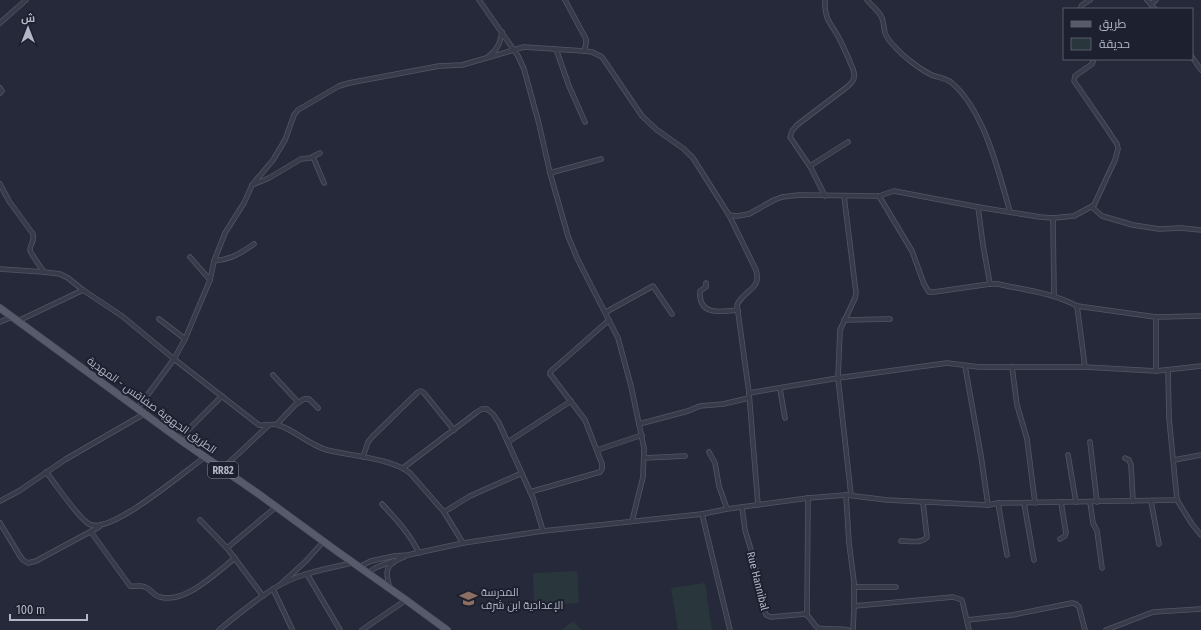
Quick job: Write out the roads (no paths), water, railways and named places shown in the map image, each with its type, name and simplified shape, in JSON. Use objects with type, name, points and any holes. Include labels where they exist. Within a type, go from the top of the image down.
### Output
[{"type":"main road","name":"الطريق الجهوية صفاقس - المهدية","points":[[0,308],[138,408],[144,414],[355,565],[390,588],[444,630]]},
{"type":"street","points":[[0,23],[26,0]]},
{"type":"street","points":[[479,0],[518,56],[524,69],[539,124],[550,173],[568,236],[577,258],[606,312],[622,350],[642,435],[644,458],[643,477],[632,521]]},
{"type":"street","points":[[565,0],[586,38],[584,51]]},
{"type":"street","points":[[825,0],[824,7],[827,19],[840,40],[855,76],[852,83],[802,121],[792,131],[790,137],[810,166],[825,196]]},
{"type":"street","points":[[867,0],[880,13],[887,37],[895,48],[927,73],[951,83],[962,92],[969,102],[990,148],[1010,212]]},
{"type":"street","points":[[1080,8],[1082,5],[1090,0]]},
{"type":"street","points":[[1147,0],[1154,8]]},
{"type":"street","points":[[1151,4],[1156,0]]},
{"type":"street","points":[[487,57],[494,52],[500,42],[502,32]]},
{"type":"street","points":[[138,408],[174,359],[185,339],[210,280],[214,261],[225,233],[244,203],[252,185],[273,160],[285,140],[296,112],[338,86],[438,66],[462,65],[513,50],[524,48],[592,52],[602,57],[648,121],[665,136],[684,149],[693,158],[729,215],[756,270],[758,276],[756,284],[739,301],[737,305],[749,393],[758,505]]},
{"type":"street","points":[[556,49],[584,122]]},
{"type":"street","points":[[1193,58],[1201,70]]},
{"type":"street","points":[[729,215],[737,216],[749,214],[782,197],[800,195],[879,196],[889,192],[902,192],[1010,212],[1053,218],[1074,216],[1092,207],[1098,200],[1115,160],[1118,149],[1103,123],[1074,81],[1075,76],[1092,64],[1094,60]]},
{"type":"street","points":[[0,88],[2,91],[0,93]]},
{"type":"street","points":[[810,166],[848,142]]},
{"type":"street","points":[[252,185],[269,178],[301,159],[313,157],[320,153]]},
{"type":"street","points":[[313,157],[324,183]]},
{"type":"street","points":[[550,173],[601,159]]},
{"type":"street","points":[[0,184],[9,201],[33,234],[34,240],[30,247],[31,253],[38,261],[44,272]]},
{"type":"street","points":[[844,196],[856,293],[840,330],[838,378],[851,495]]},
{"type":"street","points":[[879,196],[912,251],[924,284],[929,292],[998,284],[1054,296],[1067,300],[1077,306],[1156,317],[1201,316]]},
{"type":"street","points":[[978,207],[990,284]]},
{"type":"street","points":[[1092,207],[1102,216],[1133,225],[1159,229],[1181,228],[1201,230]]},
{"type":"street","points":[[1053,218],[1054,296]]},
{"type":"street","points":[[214,261],[233,258],[254,244]]},
{"type":"street","points":[[190,257],[210,280]]},
{"type":"street","points":[[0,269],[60,274],[68,278],[122,316],[174,359],[260,425],[277,424],[325,449],[363,457],[403,468],[410,473],[444,512],[463,543]]},
{"type":"street","points":[[706,283],[706,287],[700,291],[700,296],[703,305],[710,311],[724,312],[738,310]]},
{"type":"street","points":[[606,312],[652,286],[672,314]]},
{"type":"street","points":[[0,322],[15,319],[83,290]]},
{"type":"street","points":[[1077,306],[1085,367]]},
{"type":"street","points":[[1156,317],[1156,371]]},
{"type":"street","points":[[159,319],[185,339]]},
{"type":"street","points":[[844,320],[890,319]]},
{"type":"street","points":[[530,492],[600,472],[602,469],[603,466],[585,420],[550,372],[609,320]]},
{"type":"street","points":[[749,393],[935,364],[1012,368],[1085,367],[1156,371],[1201,366]]},
{"type":"street","points":[[965,366],[988,505]]},
{"type":"street","points":[[1012,368],[1017,405],[1027,438],[1035,503]]},
{"type":"street","points":[[1168,370],[1169,418],[1177,500],[1192,524],[1201,534]]},
{"type":"street","points":[[273,375],[298,402]]},
{"type":"street","points":[[780,389],[786,418]]},
{"type":"street","points":[[363,457],[368,442],[372,437],[418,392],[424,393],[454,430]]},
{"type":"street","points":[[179,439],[222,396]]},
{"type":"street","points":[[277,424],[298,402],[304,399],[307,398],[318,408]]},
{"type":"street","points":[[639,424],[688,411],[700,406],[723,404],[749,398]]},
{"type":"street","points":[[508,442],[571,402]]},
{"type":"street","points":[[403,468],[480,410],[487,409],[493,414],[508,442],[530,492],[543,531]]},
{"type":"street","points":[[0,501],[66,459],[144,414]]},
{"type":"street","points":[[222,469],[269,425]]},
{"type":"street","points":[[597,450],[642,435]]},
{"type":"street","points":[[1090,442],[1094,462],[1096,502]]},
{"type":"street","points":[[709,452],[715,463],[719,486],[727,509]]},
{"type":"street","points":[[1068,455],[1076,502]]},
{"type":"street","points":[[1174,460],[1201,455]]},
{"type":"street","points":[[644,458],[685,456]]},
{"type":"street","points":[[46,472],[87,523],[98,526],[117,519],[155,496],[191,466],[205,457]]},
{"type":"street","points":[[1125,458],[1129,460],[1131,465],[1132,501]]},
{"type":"street","points":[[444,512],[470,496],[522,473]]},
{"type":"street","points":[[219,630],[224,628],[273,589],[307,574],[355,565],[381,558],[420,553],[463,543],[543,531],[702,514],[727,509],[808,498],[846,495],[922,503],[988,505],[998,503],[1177,500]]},
{"type":"street","points":[[846,495],[854,587],[853,630]]},
{"type":"street","points":[[808,498],[808,615],[816,627],[822,630],[848,630]]},
{"type":"street","points":[[1151,501],[1159,544]]},
{"type":"street","points":[[1060,539],[1065,536],[1066,533],[1061,502]]},
{"type":"street","points":[[1090,502],[1093,523],[1096,528],[1102,568]]},
{"type":"street","points":[[901,541],[918,541],[926,539],[927,537],[922,503]]},
{"type":"street","points":[[998,503],[1007,555]]},
{"type":"street","points":[[1024,503],[1034,560]]},
{"type":"street","points":[[382,504],[400,523],[420,553]]},
{"type":"street","points":[[226,548],[276,507]]},
{"type":"street","name":"Rue Hannibal","points":[[742,507],[745,530],[754,560],[766,615],[771,617],[808,615]]},
{"type":"street","points":[[702,514],[730,630]]},
{"type":"street","points":[[200,520],[235,558],[263,596]]},
{"type":"street","points":[[0,523],[20,556],[28,563],[36,561],[104,524]]},
{"type":"street","points":[[91,532],[130,586],[143,586],[161,598],[171,598],[189,593],[235,558]]},
{"type":"street","points":[[280,585],[306,561],[323,542]]},
{"type":"street","points":[[368,573],[375,568],[408,555]]},
{"type":"street","points":[[390,588],[386,573],[387,568],[397,559]]},
{"type":"street","points":[[307,574],[340,630]]},
{"type":"street","points":[[854,587],[896,587]]},
{"type":"street","points":[[273,589],[292,629]]},
{"type":"street","points":[[854,606],[953,597],[959,598],[962,600],[969,630]]},
{"type":"street","points":[[362,630],[406,600]]},
{"type":"street","points":[[967,620],[1012,616],[1076,604],[1079,608],[1085,630]]},
{"type":"street","points":[[1106,630],[1153,612],[1201,609]]},
{"type":"place","name":"المدرسة الإعدادية ابن شرف","points":[[468,598]]}]
